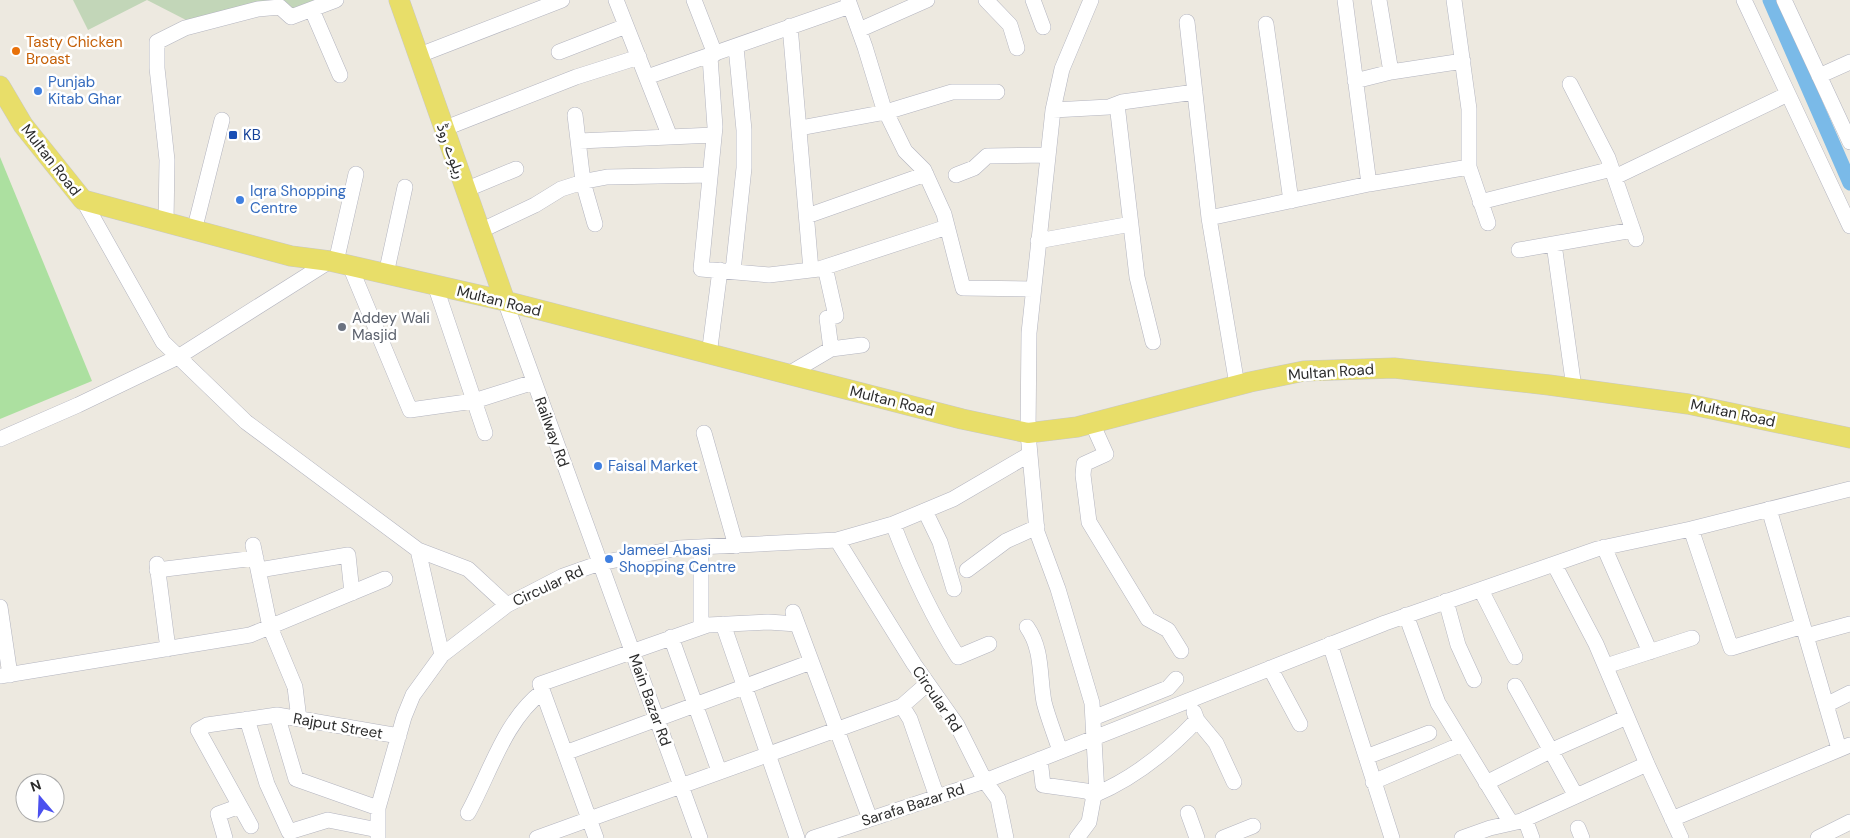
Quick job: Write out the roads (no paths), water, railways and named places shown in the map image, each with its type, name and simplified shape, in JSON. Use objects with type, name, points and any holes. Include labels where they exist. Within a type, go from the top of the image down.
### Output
[{"type":"main road","name":"ریلوے روڈ","points":[[398,0],[505,301]]},
{"type":"main road","name":"Multan Road","points":[[0,86],[23,125],[83,200],[291,256],[339,263],[505,301],[787,375],[962,419],[1028,433],[1092,423],[1304,371],[1394,368],[1574,388],[1688,404],[1850,438]]},
{"type":"street","points":[[166,223],[167,160],[157,68],[157,42],[185,28],[258,9],[280,7],[291,17],[336,0]]},
{"type":"street","points":[[417,56],[562,0]]},
{"type":"street","points":[[616,0],[670,137]]},
{"type":"street","points":[[694,0],[712,56],[714,135],[701,268],[769,275],[818,268],[946,227]]},
{"type":"street","points":[[859,30],[927,0]]},
{"type":"street","points":[[986,0],[1010,25],[1017,48]]},
{"type":"street","points":[[1034,0],[1043,27]]},
{"type":"street","points":[[1077,838],[1089,822],[1096,794],[1095,736],[1092,702],[1037,527],[1028,433],[1029,333],[1046,155],[1053,110],[1062,68],[1091,0]]},
{"type":"street","points":[[1345,0],[1368,184]]},
{"type":"street","points":[[1379,0],[1392,72]]},
{"type":"street","points":[[1454,0],[1469,109],[1468,167],[1488,223]]},
{"type":"street","points":[[1744,0],[1850,226]]},
{"type":"street","points":[[1784,0],[1850,140]]},
{"type":"street","points":[[646,77],[736,48],[849,3],[886,112],[905,151],[926,174],[944,214],[963,288],[1034,289]]},
{"type":"street","points":[[312,10],[340,76]]},
{"type":"street","points":[[1187,22],[1209,218],[1237,386]]},
{"type":"street","points":[[1266,24],[1291,201]]},
{"type":"street","points":[[559,52],[626,26]]},
{"type":"street","points":[[790,26],[807,216],[818,268],[836,316],[826,318],[831,349]]},
{"type":"street","points":[[708,355],[726,271],[744,168],[744,130],[736,48]]},
{"type":"street","points":[[443,128],[576,77],[639,58]]},
{"type":"street","points":[[1355,82],[1392,72],[1463,61]]},
{"type":"street","points":[[1819,76],[1850,62]]},
{"type":"street","points":[[1519,250],[1635,235],[1614,173],[1570,84]]},
{"type":"street","points":[[800,128],[886,112],[952,92],[997,92]]},
{"type":"street","points":[[1053,110],[1109,107],[1117,104],[1195,92]]},
{"type":"street","points":[[1480,202],[1614,173],[1788,94]]},
{"type":"street","points":[[1117,104],[1137,278],[1154,342]]},
{"type":"street","points":[[575,115],[583,182],[595,224]]},
{"type":"street","points":[[194,231],[222,120]]},
{"type":"street","points":[[579,141],[714,135]]},
{"type":"street","points":[[956,175],[974,168],[987,156],[1046,155]]},
{"type":"street","points":[[1209,218],[1368,184],[1468,167]]},
{"type":"street","points":[[465,190],[516,170]]},
{"type":"street","points":[[356,174],[339,263],[410,410],[474,401],[534,382]]},
{"type":"street","points":[[807,216],[926,174]]},
{"type":"street","points":[[480,231],[535,205],[560,189],[583,182],[607,177],[710,175]]},
{"type":"street","points":[[386,274],[405,187]]},
{"type":"street","points":[[83,200],[163,342],[178,357],[246,422],[418,550],[468,569],[506,605]]},
{"type":"street","points":[[1038,241],[1131,224]]},
{"type":"street","points":[[1554,244],[1574,388]]},
{"type":"street","points":[[0,439],[78,405],[178,357],[339,263]]},
{"type":"street","points":[[435,285],[485,432]]},
{"type":"street","name":"Railway Rd","points":[[505,301],[600,563]]},
{"type":"street","points":[[787,375],[831,349],[862,345]]},
{"type":"street","points":[[1092,423],[1106,454],[1084,464],[1083,475],[1089,522],[1148,619],[1168,630],[1181,651]]},
{"type":"street","points":[[704,433],[736,546]]},
{"type":"street","name":"Circular Rd","points":[[378,834],[378,808],[398,736],[413,695],[442,655],[506,605],[556,579],[600,563],[679,548],[837,540],[893,524],[953,499],[1030,454]]},
{"type":"street","name":"Sarafa Bazar Rd","points":[[813,838],[985,781],[1095,736],[1406,615],[1604,547],[1691,529],[1850,489]]},
{"type":"street","points":[[1672,819],[1845,747],[1826,705],[1769,509]]},
{"type":"street","points":[[925,511],[940,542],[954,589]]},
{"type":"street","points":[[893,524],[908,563],[936,623],[958,657],[988,644]]},
{"type":"street","points":[[968,570],[1006,541],[1037,527]]},
{"type":"street","points":[[1691,529],[1732,648],[1804,631],[1850,624]]},
{"type":"street","name":"Circular Rd","points":[[837,540],[927,684],[957,724],[985,781],[998,799],[1006,838]]},
{"type":"street","points":[[701,547],[701,628]]},
{"type":"street","points":[[1604,547],[1650,652]]},
{"type":"street","points":[[418,550],[442,655]]},
{"type":"street","points":[[168,649],[157,567],[256,557],[348,555],[352,593]]},
{"type":"street","points":[[256,557],[270,627],[295,687],[299,719]]},
{"type":"street","name":"Main Bazar Rd","points":[[600,563],[700,838]]},
{"type":"street","points":[[1554,564],[1606,666],[1647,764],[1681,838]]},
{"type":"street","points":[[0,607],[5,676],[250,635],[385,579]]},
{"type":"street","points":[[1481,590],[1515,657]]},
{"type":"street","points":[[1446,602],[1458,645],[1474,680]]},
{"type":"street","points":[[1406,615],[1438,703],[1512,826],[1532,838]]},
{"type":"street","points":[[596,838],[540,684],[632,650],[701,628],[723,624],[795,618],[870,819]]},
{"type":"street","points":[[723,624],[798,838]]},
{"type":"street","points":[[1027,627],[1035,638],[1040,655],[1040,677],[1045,704],[1060,751]]},
{"type":"street","points":[[671,637],[719,771]]},
{"type":"street","points":[[1606,666],[1692,638]]},
{"type":"street","points":[[1330,644],[1392,838]]},
{"type":"street","points":[[565,753],[811,662]]},
{"type":"street","points":[[1270,668],[1300,724]]},
{"type":"street","points":[[1093,718],[1168,688],[1176,679]]},
{"type":"street","points":[[537,838],[681,784],[902,706],[927,684]]},
{"type":"street","points":[[1515,686],[1576,796]]},
{"type":"street","points":[[468,813],[517,716],[529,702],[542,692]]},
{"type":"street","points":[[1826,705],[1850,693]]},
{"type":"street","points":[[1189,700],[1197,720],[1216,743],[1234,782]]},
{"type":"street","points":[[902,706],[910,719],[938,797]]},
{"type":"street","name":"Rajput Street","points":[[277,715],[296,779],[378,808]]},
{"type":"street","name":"Rajput Street","points":[[240,806],[198,730],[207,725],[277,715],[398,736]]},
{"type":"street","points":[[1486,783],[1550,751],[1627,717]]},
{"type":"street","points":[[247,720],[267,784],[289,832],[328,820],[378,834]]},
{"type":"street","points":[[1040,758],[1044,785],[1096,794],[1114,788],[1134,775],[1171,747],[1197,720]]},
{"type":"street","points":[[1366,757],[1429,733]]},
{"type":"street","points":[[1373,782],[1462,744]]},
{"type":"street","points":[[1462,838],[1487,834],[1512,826],[1647,764]]},
{"type":"street","points":[[225,838],[218,814],[240,806],[250,826]]},
{"type":"street","points":[[1188,813],[1197,838]]},
{"type":"street","points":[[1818,838],[1850,822]]},
{"type":"street","points":[[1223,838],[1253,826]]},
{"type":"waterway","points":[[1770,0],[1850,183]]},
{"type":"place","name":"Tasty Chicken Broast","points":[[16,51]]},
{"type":"place","name":"Punjab Kitab Ghar","points":[[38,91]]},
{"type":"place","name":"KB","points":[[233,135]]},
{"type":"place","name":"Iqra Shopping Centre","points":[[240,200]]},
{"type":"place","name":"Addey Wali Masjid","points":[[342,327]]},
{"type":"place","name":"Faisal Market","points":[[598,466]]},
{"type":"place","name":"Jameel Abasi Shopping Centre","points":[[609,559]]}]
